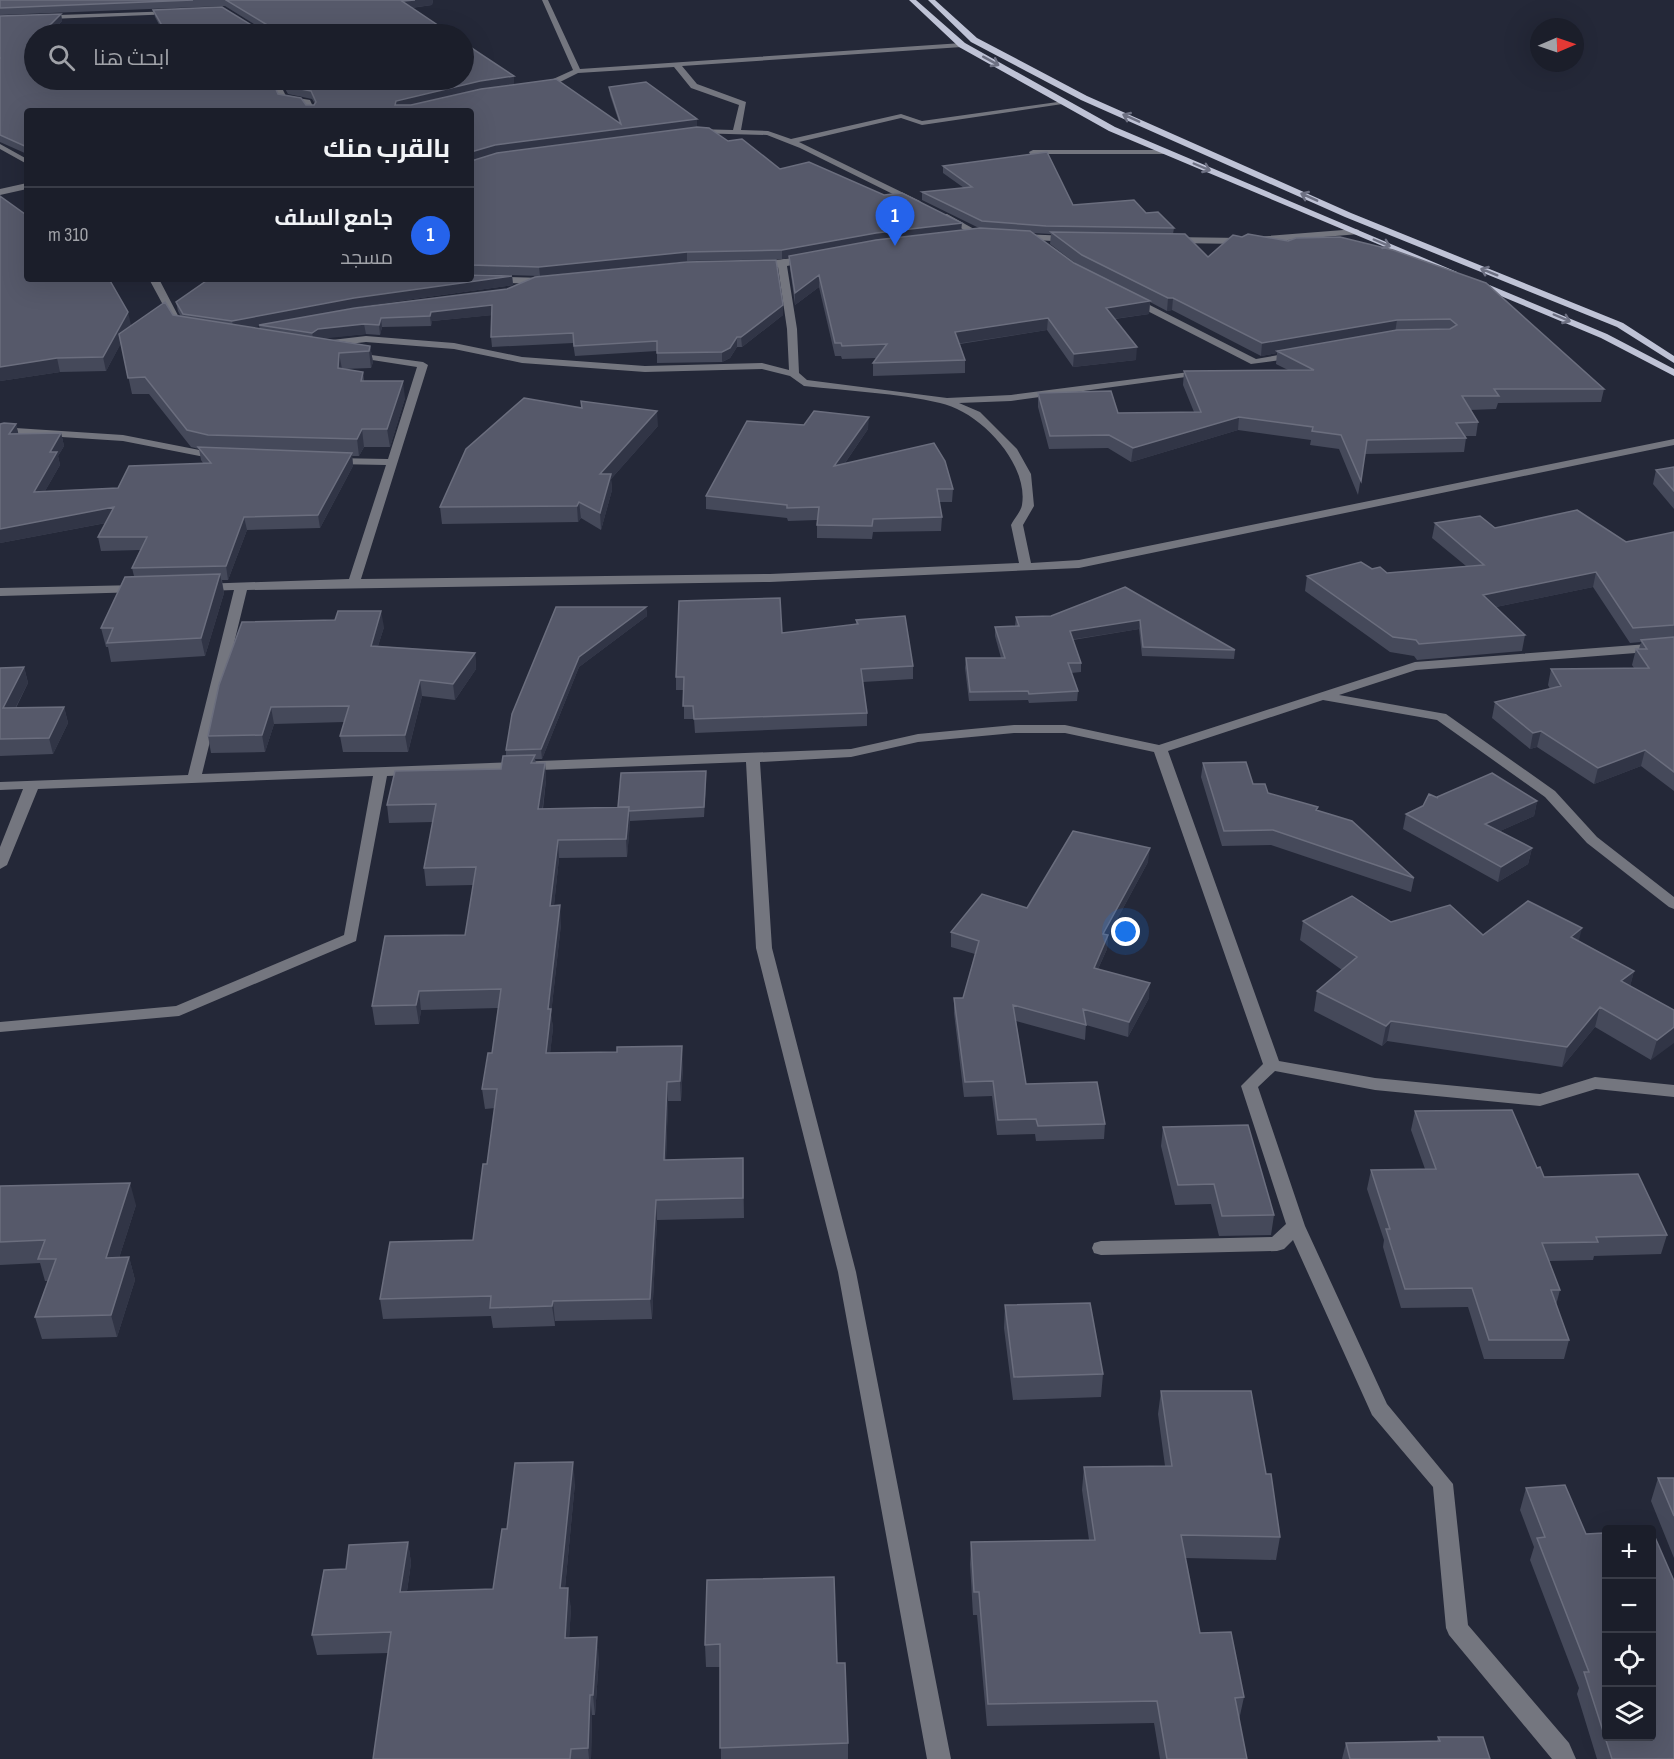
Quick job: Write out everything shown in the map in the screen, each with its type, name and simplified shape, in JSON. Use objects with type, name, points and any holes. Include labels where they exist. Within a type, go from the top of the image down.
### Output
[{"type":"main road","points":[[912,0],[962,45],[1112,129],[1604,336],[1674,373]]},
{"type":"main road","points":[[931,0],[974,40],[1084,98],[1348,215],[1620,325],[1674,360]]},
{"type":"street","points":[[545,0],[577,71]]},
{"type":"street","points":[[0,19],[177,12]]},
{"type":"street","points":[[532,85],[553,82],[577,71],[962,45]]},
{"type":"street","points":[[676,64],[694,86],[743,104],[736,132]]},
{"type":"street","points":[[279,90],[283,98],[306,102],[309,108]]},
{"type":"street","points":[[790,141],[901,116],[922,123],[1065,103]]},
{"type":"street","points":[[686,132],[768,133],[790,141],[928,208]]},
{"type":"street","points":[[0,146],[24,160]]},
{"type":"street","points":[[1033,152],[1165,152]]},
{"type":"street","points":[[0,192],[24,187]]},
{"type":"street","points":[[938,213],[979,234]]},
{"type":"street","points":[[1159,239],[1242,241],[1356,232]]},
{"type":"street","points":[[956,237],[990,235]]},
{"type":"street","points":[[1011,236],[1078,239]]},
{"type":"street","points":[[1032,238],[1050,251]]},
{"type":"street","points":[[747,264],[782,264],[817,258]]},
{"type":"street","points":[[782,264],[792,329],[794,374]]},
{"type":"street","points":[[474,279],[552,280]]},
{"type":"street","points":[[508,293],[540,281]]},
{"type":"street","points":[[156,282],[179,327],[198,330]]},
{"type":"street","points":[[1119,293],[1255,363],[1301,354]]},
{"type":"street","points":[[354,583],[423,365],[312,346],[366,339],[454,346],[522,360],[645,369],[762,366],[794,374],[804,383],[944,400],[1011,398],[1193,373]]},
{"type":"street","points":[[944,400],[976,414],[1013,451],[1025,474],[1028,506],[1017,525],[1026,566]]},
{"type":"street","points":[[0,430],[123,438],[211,457],[234,458]]},
{"type":"street","points":[[195,588],[354,583],[770,578],[1079,564],[1674,442]]},
{"type":"street","points":[[324,460],[392,462]]},
{"type":"street","points":[[194,779],[241,586]]},
{"type":"street","points":[[0,592],[149,589]]},
{"type":"street","points":[[0,786],[851,753],[918,738],[1014,729],[1065,729],[1160,749],[1415,666],[1674,646]]},
{"type":"street","points":[[1322,697],[1441,717],[1550,794],[1592,840],[1674,904]]},
{"type":"street","points":[[1160,749],[1272,1065]]},
{"type":"street","points":[[753,758],[764,948],[847,1272],[939,1759]]},
{"type":"street","points":[[0,1027],[179,1011],[351,938],[381,772]]},
{"type":"street","points":[[0,865],[32,785]]},
{"type":"street","points":[[1272,1065],[1375,1084],[1540,1100],[1595,1083],[1674,1091]]},
{"type":"street","points":[[1272,1065],[1249,1086],[1296,1226],[1379,1409],[1443,1484],[1457,1628],[1561,1750],[1564,1759]]},
{"type":"street","points":[[1101,1248],[1277,1244],[1296,1226]]},
{"type":"building","points":[[0,0],[193,0],[0,8]]},
{"type":"building","points":[[226,0],[415,0],[402,1],[436,24],[266,24]]},
{"type":"building","points":[[222,7],[250,24],[161,24],[153,10]]},
{"type":"building","points":[[61,14],[51,24],[24,24],[24,90],[276,90],[278,94],[301,98],[306,105],[314,105],[316,102],[311,91],[306,90],[442,90],[396,101],[395,105],[411,105],[481,89],[556,79],[621,124],[609,87],[646,82],[697,119],[495,145],[474,151],[474,108],[24,108],[24,146],[0,135],[0,16]]},
{"type":"building","points":[[474,50],[514,76],[474,82]]},
{"type":"building","points":[[697,127],[709,128],[728,141],[742,139],[780,169],[809,162],[884,195],[902,193],[962,223],[876,233],[782,250],[687,252],[539,267],[474,265],[474,160],[497,153]]},
{"type":"building","points":[[1047,152],[1073,205],[1134,200],[1146,213],[1158,212],[1174,228],[1046,226],[982,221],[922,192],[972,187],[943,166]]},
{"type":"building","points":[[0,196],[24,213],[24,282],[111,282],[128,312],[103,357],[57,358],[0,367]]},
{"type":"building","points":[[980,228],[1030,231],[1074,263],[1150,301],[1106,308],[1137,347],[1074,354],[1048,318],[955,332],[965,360],[873,363],[887,344],[842,346],[841,343],[835,343],[819,275],[795,293],[789,256],[876,240]]},
{"type":"building","points":[[1051,232],[1185,234],[1208,257],[1233,235],[1242,237],[1248,234],[1288,241],[1296,238],[1340,237],[1393,250],[1486,283],[1604,389],[1494,389],[1499,396],[1462,396],[1478,422],[1456,423],[1466,438],[1367,440],[1361,481],[1341,435],[1312,431],[1313,427],[1239,417],[1133,448],[1109,435],[1050,436],[1038,393],[1111,391],[1118,413],[1201,412],[1184,371],[1314,370],[1277,351],[1397,330],[1450,329],[1457,325],[1450,319],[1397,320],[1262,343],[1082,255]]},
{"type":"building","points":[[776,260],[783,305],[741,337],[737,337],[730,348],[722,352],[657,353],[657,341],[574,346],[573,333],[491,337],[492,305],[431,312],[430,316],[381,318],[379,325],[364,324],[318,329],[312,333],[259,325],[355,308],[507,289],[535,277],[687,262]]},
{"type":"building","points":[[474,275],[512,276],[474,281]]},
{"type":"building","points":[[205,282],[469,282],[354,298],[232,321],[183,314],[176,302]]},
{"type":"building","points":[[165,302],[173,315],[370,346],[369,351],[339,353],[338,368],[363,372],[361,381],[403,381],[387,429],[362,429],[357,439],[208,435],[187,430],[145,377],[128,378],[119,334]]},
{"type":"building","points":[[524,398],[582,408],[581,401],[657,411],[600,474],[611,474],[600,513],[579,502],[577,506],[440,507],[466,449]]},
{"type":"building","points":[[814,411],[869,417],[834,466],[934,443],[945,461],[953,489],[937,489],[942,517],[873,519],[872,526],[817,525],[819,507],[787,508],[787,505],[706,496],[747,421],[804,425]]},
{"type":"building","points":[[0,424],[16,424],[9,434],[61,433],[50,452],[57,452],[34,492],[118,488],[129,466],[211,463],[198,447],[352,453],[318,515],[244,517],[226,566],[132,568],[147,537],[98,537],[114,507],[0,529]]},
{"type":"building","points":[[1674,467],[1674,491],[1656,470]]},
{"type":"building","points":[[1577,510],[1626,542],[1674,532],[1674,625],[1633,628],[1596,572],[1483,595],[1525,635],[1419,644],[1416,640],[1393,637],[1307,576],[1361,562],[1372,569],[1380,567],[1387,573],[1484,565],[1435,523],[1480,516],[1495,528]]},
{"type":"building","points":[[220,574],[201,638],[107,643],[113,628],[101,628],[125,577]]},
{"type":"building","points":[[1125,587],[1235,650],[1143,647],[1140,620],[1070,631],[1081,663],[1068,663],[1078,691],[1029,694],[1028,691],[970,692],[966,658],[1005,658],[995,627],[1019,626],[1016,617],[1051,616]]},
{"type":"building","points":[[780,598],[782,633],[858,624],[856,620],[905,616],[913,666],[861,669],[867,713],[694,719],[693,706],[683,706],[684,677],[676,677],[679,601]]},
{"type":"building","points":[[556,607],[646,607],[579,657],[541,749],[506,750],[512,714]]},
{"type":"building","points":[[338,611],[381,611],[371,646],[475,653],[453,684],[420,680],[405,735],[340,736],[349,706],[271,707],[262,735],[208,736],[219,685],[242,622],[335,620]]},
{"type":"building","points":[[1674,637],[1674,772],[1645,750],[1598,768],[1541,731],[1533,733],[1495,702],[1561,686],[1551,669],[1649,668],[1636,649],[1647,649],[1641,640]]},
{"type":"building","points":[[24,667],[3,708],[64,707],[49,738],[0,739],[0,668]]},
{"type":"building","points":[[535,755],[531,763],[545,763],[538,809],[629,807],[626,839],[558,840],[550,906],[560,905],[548,1009],[551,1009],[546,1053],[617,1052],[617,1047],[682,1046],[680,1081],[667,1082],[664,1160],[743,1158],[743,1198],[656,1200],[650,1299],[553,1301],[552,1306],[490,1308],[491,1296],[380,1299],[390,1242],[473,1240],[483,1164],[487,1164],[497,1089],[482,1089],[488,1053],[492,1053],[501,989],[419,991],[416,1005],[372,1006],[385,936],[465,935],[476,867],[424,868],[436,804],[387,805],[395,771],[501,769],[503,756]]},
{"type":"building","points":[[1246,762],[1253,784],[1265,784],[1268,793],[1318,807],[1316,810],[1352,821],[1414,878],[1273,830],[1224,831],[1203,763]]},
{"type":"building","points":[[706,771],[704,807],[629,811],[629,807],[618,807],[621,773]]},
{"type":"building","points":[[1492,773],[1537,801],[1485,824],[1532,848],[1501,867],[1406,814],[1423,806],[1429,794],[1438,798]]},
{"type":"building","points":[[1073,831],[1150,848],[1103,934],[1108,935],[1094,968],[1150,983],[1129,1022],[1083,1009],[1086,1025],[1013,1005],[1026,1084],[1097,1082],[1105,1124],[1038,1126],[1036,1119],[998,1120],[993,1081],[965,1082],[954,998],[963,998],[979,941],[951,932],[982,894],[1027,908]]},
{"type":"building","points":[[1352,896],[1391,922],[1450,905],[1483,935],[1528,901],[1582,928],[1571,937],[1634,971],[1621,981],[1674,1010],[1674,1027],[1657,1040],[1600,1007],[1567,1047],[1391,1021],[1386,1026],[1317,991],[1357,957],[1303,921]]},
{"type":"building","points":[[1512,1110],[1537,1168],[1540,1167],[1544,1177],[1638,1174],[1667,1235],[1596,1237],[1598,1242],[1542,1243],[1560,1290],[1551,1290],[1569,1340],[1489,1340],[1472,1288],[1405,1289],[1386,1229],[1390,1229],[1371,1170],[1436,1169],[1415,1111]]},
{"type":"building","points":[[1248,1125],[1274,1215],[1222,1216],[1214,1184],[1178,1185],[1163,1127]]},
{"type":"building","points":[[130,1183],[106,1258],[129,1257],[111,1315],[35,1317],[56,1259],[38,1259],[45,1240],[0,1242],[0,1186]]},
{"type":"building","points":[[1090,1303],[1103,1374],[1014,1377],[1005,1305]]},
{"type":"building","points":[[1161,1391],[1251,1391],[1266,1474],[1271,1474],[1280,1537],[1181,1535],[1200,1633],[1231,1632],[1244,1697],[1235,1698],[1247,1759],[1167,1759],[1157,1701],[988,1704],[979,1592],[974,1592],[971,1542],[1095,1540],[1084,1467],[1172,1466]]},
{"type":"building","points":[[573,1462],[560,1588],[568,1588],[565,1638],[597,1637],[593,1695],[590,1695],[588,1748],[571,1749],[570,1759],[373,1759],[391,1632],[312,1635],[324,1570],[346,1569],[349,1545],[408,1542],[400,1592],[493,1589],[502,1529],[507,1529],[515,1463]]},
{"type":"building","points":[[1658,1478],[1674,1478],[1674,1516]]},
{"type":"building","points":[[1565,1485],[1586,1534],[1602,1533],[1602,1728],[1584,1672],[1589,1672],[1537,1538],[1545,1537],[1526,1488]]},
{"type":"building","points":[[1656,1540],[1674,1581],[1674,1759],[1612,1759],[1606,1741],[1656,1741]]},
{"type":"building","points":[[834,1577],[837,1663],[845,1663],[848,1743],[720,1748],[720,1644],[705,1645],[707,1580]]},
{"type":"building","points":[[1438,1737],[1483,1737],[1490,1759],[1350,1759],[1346,1743],[1440,1741]]},
{"type":"place","name":"جامع السلف","points":[[895,246]]}]
